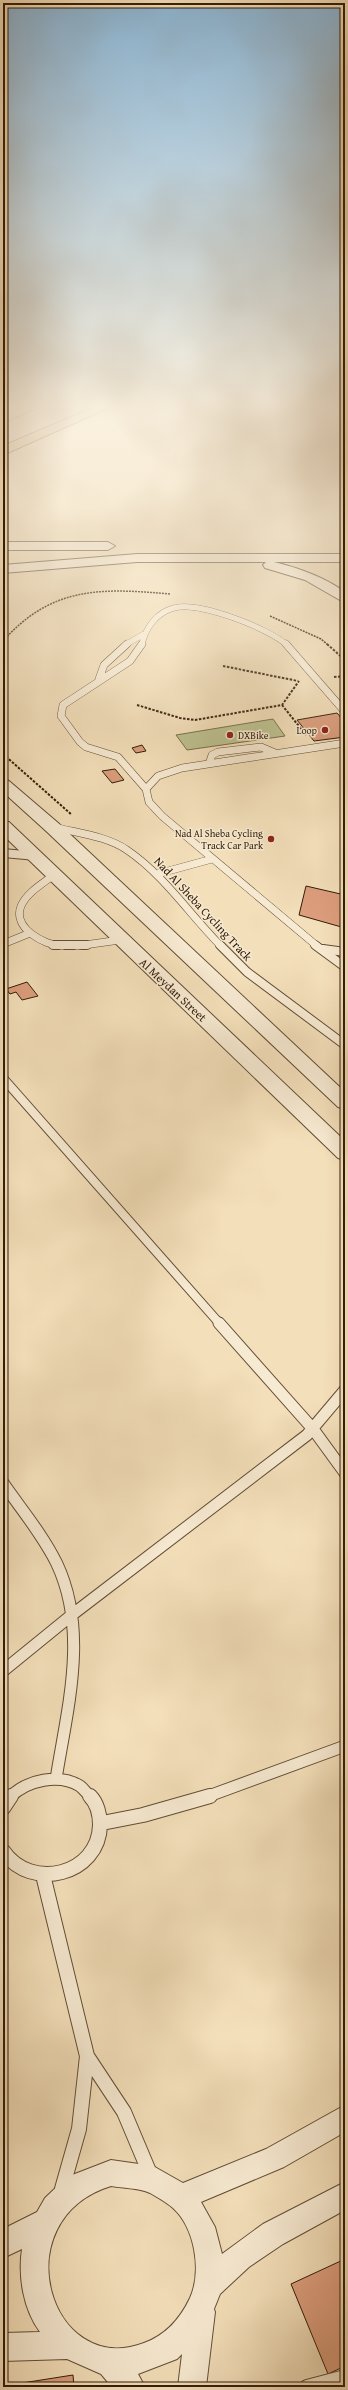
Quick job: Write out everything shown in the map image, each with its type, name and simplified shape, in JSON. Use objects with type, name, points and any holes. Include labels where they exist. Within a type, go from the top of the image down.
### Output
[{"type":"street","points":[[3,546],[345,545]]},
{"type":"street","points":[[220,558],[265,564],[292,571],[321,582],[345,598]]},
{"type":"street","points":[[3,569],[97,559],[345,558]]},
{"type":"street","points":[[345,580],[342,586],[345,598]]},
{"type":"street","points":[[3,784],[51,826],[345,1103]]},
{"type":"street","name":"Al Meydan Street","points":[[3,826],[55,874],[120,940],[345,1153]]},
{"type":"street","points":[[3,853],[36,856]]},
{"type":"street","points":[[182,2197],[275,2158],[345,2118]]},
{"type":"street","points":[[3,2244],[51,2213],[73,2189],[91,2179],[111,2173],[132,2173],[152,2178],[168,2186],[182,2197],[194,2211],[208,2246],[210,2266],[192,2387]]},
{"type":"street","points":[[51,2213],[36,2243],[33,2266],[35,2288],[42,2310],[53,2329],[69,2345],[88,2357],[109,2362],[131,2362],[153,2356],[178,2338],[189,2327],[205,2296],[239,2257],[273,2234],[345,2195]]},
{"type":"street","points":[[3,2347],[69,2345]]},
{"type":"street","points":[[109,2362],[131,2387]]},
{"type":"lane","points":[[345,712],[288,646],[277,636],[261,628],[231,617],[204,609],[183,606],[164,611],[152,622],[144,634],[141,648],[130,661],[117,671],[99,679],[66,702],[61,709],[61,716],[80,742],[86,747],[118,758],[146,789],[149,802],[154,808],[212,859],[320,949],[345,967]]},
{"type":"lane","points":[[99,679],[101,669],[106,662],[124,646],[144,634]]},
{"type":"lane","points":[[146,789],[158,776],[169,772],[343,742]]},
{"type":"lane","name":"Nad Al Sheba Cycling Track","points":[[51,826],[96,837],[126,849],[157,874],[202,927],[247,972],[345,1045]]},
{"type":"lane","points":[[157,874],[212,859]]},
{"type":"lane","points":[[55,874],[27,898],[19,909],[20,922],[30,933],[47,943],[58,946],[71,946],[120,940]]},
{"type":"lane","points":[[3,944],[30,933]]},
{"type":"lane","points":[[320,949],[345,952]]},
{"type":"lane","points":[[3,1078],[313,1429],[345,1473]]},
{"type":"lane","points":[[3,1671],[73,1614],[313,1429],[345,1390]]},
{"type":"lane","points":[[3,1483],[57,1565],[70,1597],[73,1614],[74,1657],[56,1779]]},
{"type":"lane","points":[[102,1823],[149,1813],[221,1793],[345,1746]]},
{"type":"lane","points":[[3,1808],[15,1792],[27,1784],[41,1780],[56,1779],[70,1782],[83,1788],[93,1798],[100,1810],[102,1823],[98,1843],[86,1861],[73,1869],[58,1874],[43,1875],[28,1872],[15,1865],[3,1851]]},
{"type":"lane","points":[[43,1875],[87,2056],[124,2112],[152,2178]]},
{"type":"lane","points":[[51,2213],[79,2129],[87,2056]]},
{"type":"lane","points":[[307,2387],[345,2377]]},
{"type":"path","points":[[3,641],[31,614],[60,601]]},
{"type":"path","points":[[223,666],[299,681],[316,679]]},
{"type":"path","points":[[137,705],[180,718],[195,720],[282,705],[299,681]]},
{"type":"path","points":[[282,705],[315,746]]},
{"type":"path","points":[[3,754],[96,837]]},
{"type":"green space","name":"DXBike","points":[[273,719],[285,736],[187,750],[176,735]]},
{"type":"building","name":"Loop","points":[[337,713],[345,722],[345,737],[314,741],[297,720]]},
{"type":"building","points":[[142,745],[146,751],[136,753],[132,748]]},
{"type":"building","points":[[115,769],[124,780],[112,783],[102,771]]},
{"type":"building","points":[[306,886],[345,895],[345,928],[299,915]]},
{"type":"building","points":[[27,982],[38,996],[22,1000],[16,992],[10,994],[6,989]]},
{"type":"building","points":[[345,2259],[345,2366],[328,2374],[291,2284]]},
{"type":"building","points":[[73,2375],[74,2387],[3,2387],[3,2386]]},
{"type":"place","name":"Loop","points":[[325,730]]},
{"type":"place","name":"DXBike","points":[[230,735]]},
{"type":"place","name":"Nad Al Sheba Cycling Track Car Park","points":[[271,839]]}]
